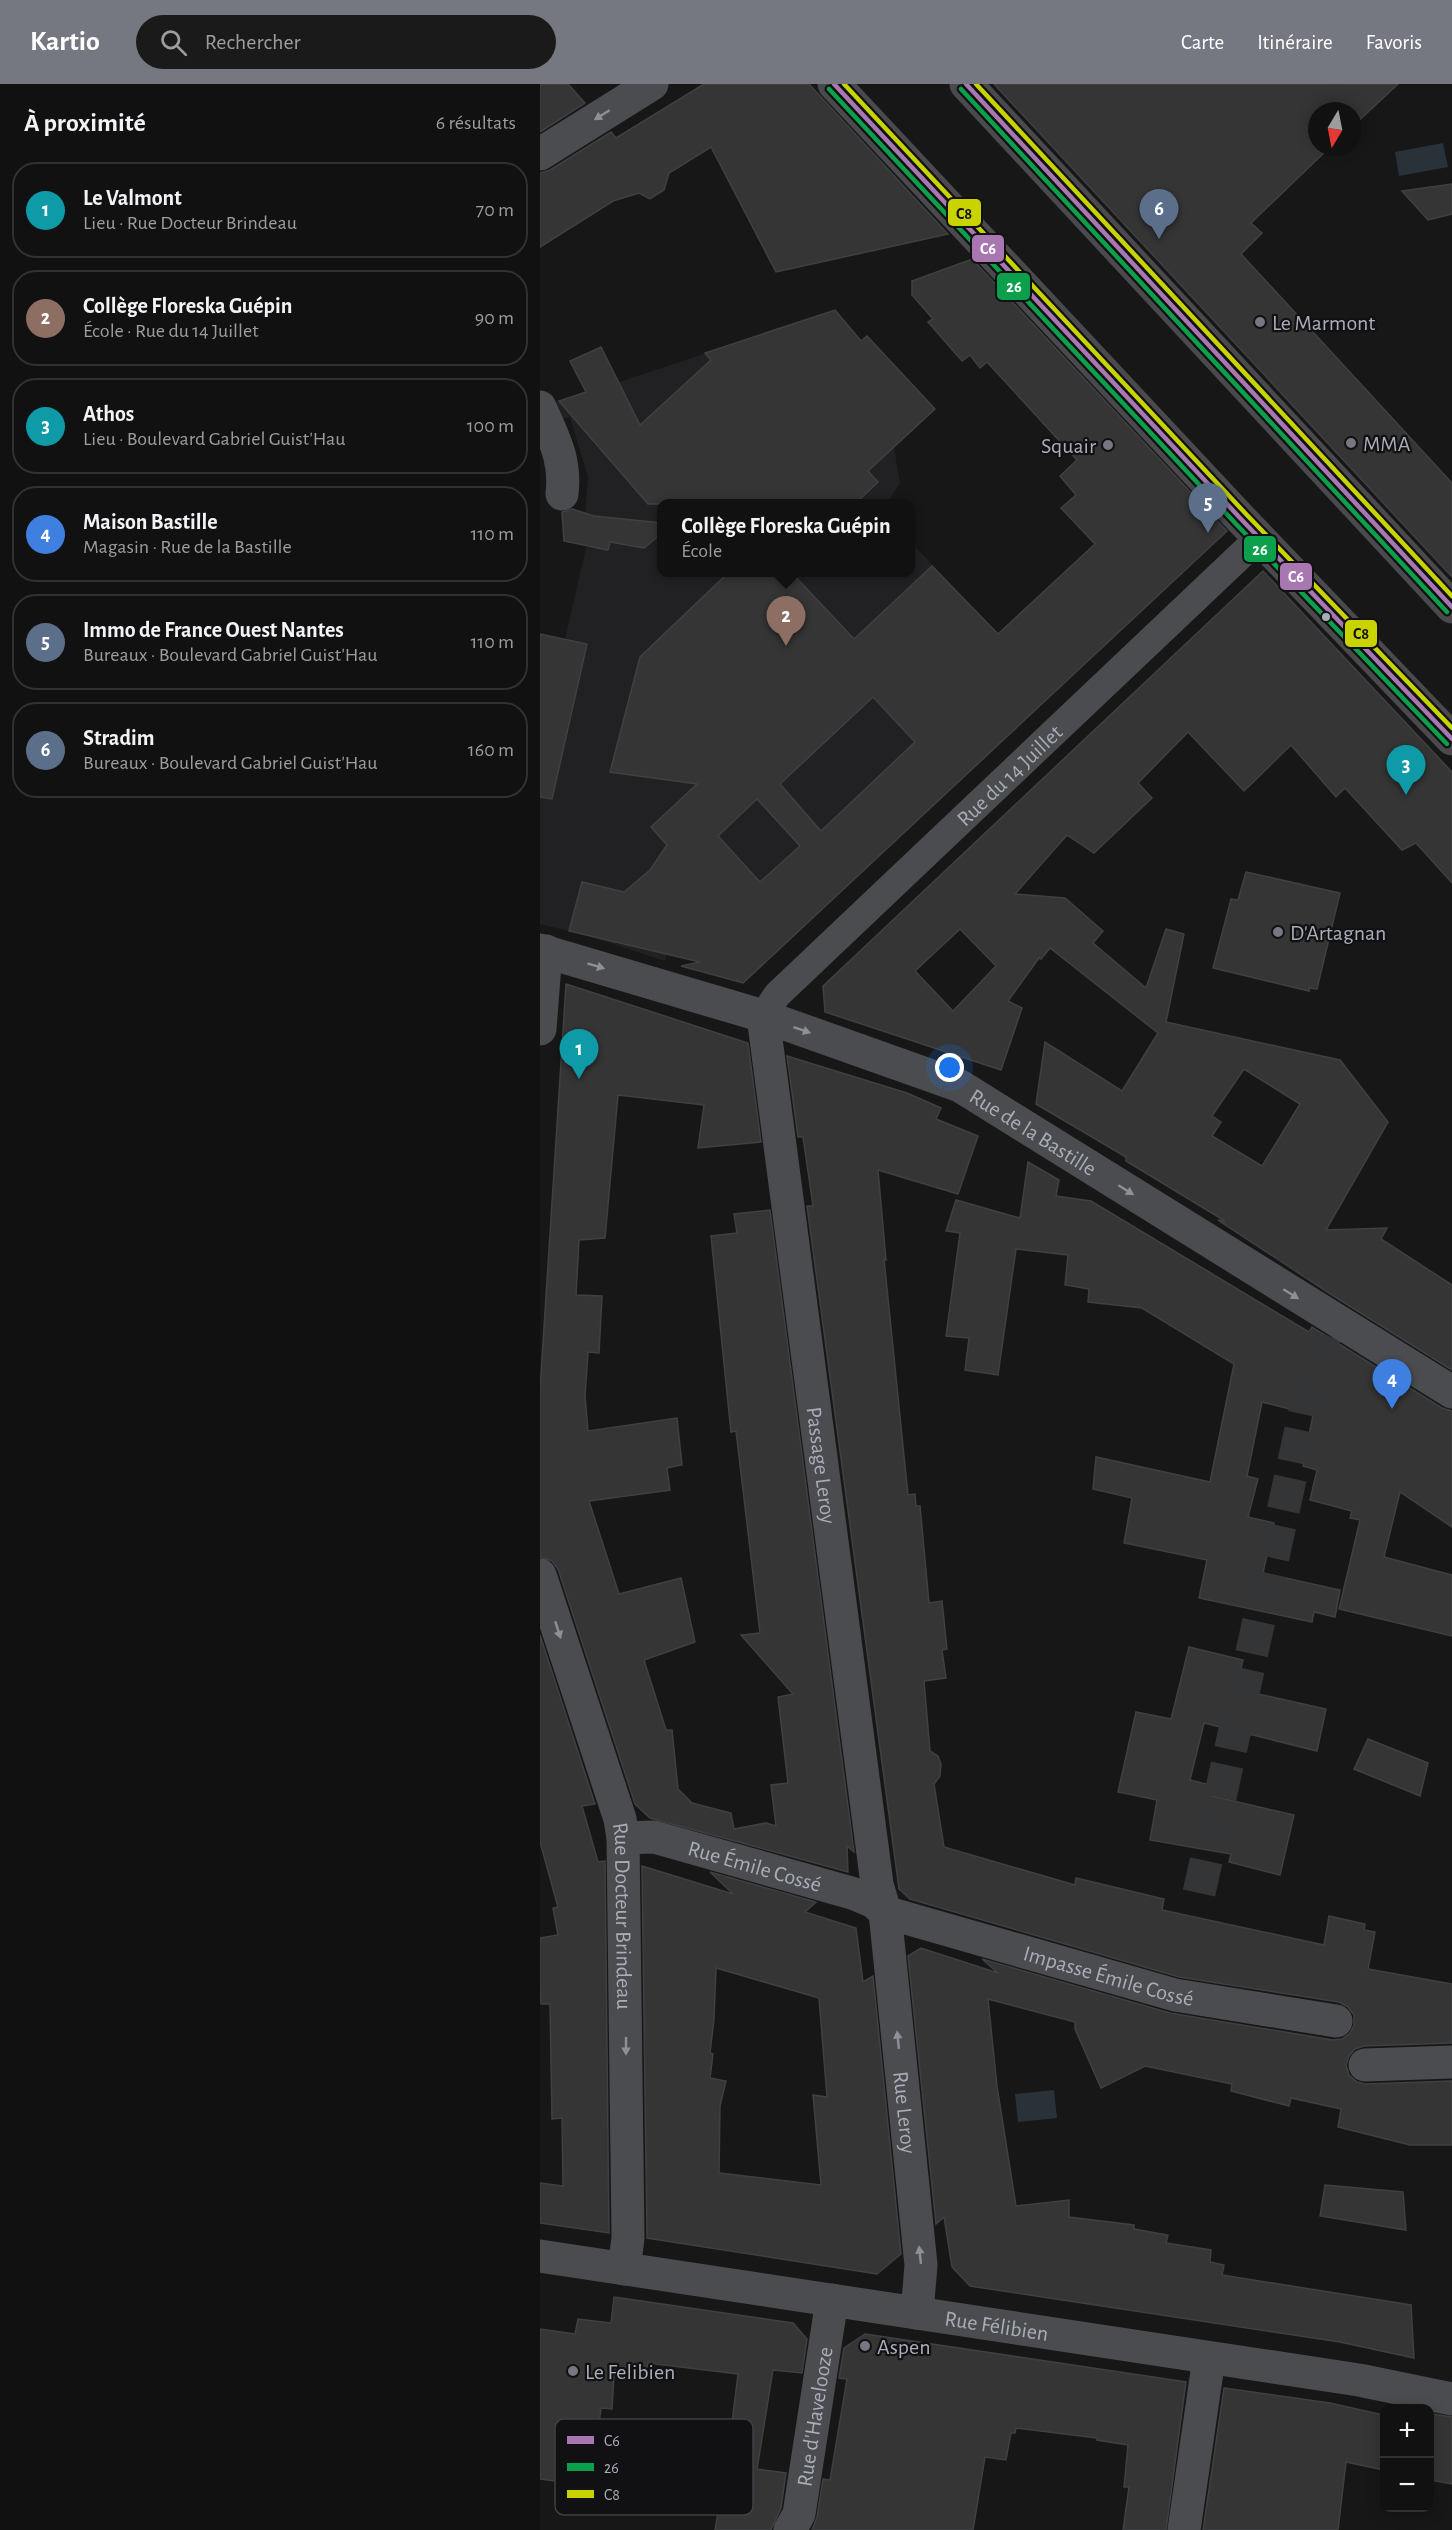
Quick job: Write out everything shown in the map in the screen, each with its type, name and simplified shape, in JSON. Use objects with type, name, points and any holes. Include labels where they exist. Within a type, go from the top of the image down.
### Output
[{"type":"main road","points":[[834,84],[1259,538],[1452,740]]},
{"type":"main road","points":[[966,84],[1452,607]]},
{"type":"street","points":[[540,154],[652,84]]},
{"type":"street","points":[[540,407],[559,449],[565,471],[562,494]]},
{"type":"street","name":"Rue du 14 Juillet","points":[[763,1016],[777,995],[1259,538]]},
{"type":"street","points":[[540,1029],[543,950]]},
{"type":"street","name":"Rue de la Bastille","points":[[543,950],[763,1016],[960,1086],[1452,1392]]},
{"type":"street","name":"Passage Leroy","points":[[763,1016],[876,1872],[885,1912]]},
{"type":"street","name":"Rue Docteur Brindeau","points":[[540,1575],[620,1819],[623,1838],[628,2227],[624,2269]]},
{"type":"street","name":"Rue Émile Cossé","points":[[623,1838],[654,1837],[844,1890],[874,1902],[885,1912]]},
{"type":"street","name":"Impasse Émile Cossé","points":[[885,1912],[1176,1995],[1336,2021]]},
{"type":"street","name":"Rue Leroy","points":[[885,1912],[921,2265],[917,2313]]},
{"type":"street","points":[[1365,2065],[1452,2062]]},
{"type":"street","name":"Rue Félibien","points":[[540,2256],[1359,2380],[1452,2399]]},
{"type":"street","name":"Rue d'Havelooze","points":[[790,2530],[799,2514],[832,2300]]},
{"type":"street","points":[[1184,2530],[1209,2358]]},
{"type":"shaded area","points":[[1443,143],[1448,167],[1399,176],[1395,152]]},
{"type":"shaded area","points":[[801,322],[854,366],[913,430],[894,448],[900,483],[890,499],[657,499],[657,577],[915,577],[915,546],[1053,694],[774,955],[743,925],[676,911],[665,961],[585,935],[540,924],[540,748],[593,517],[585,515],[588,477],[570,417],[555,421],[549,405]]},
{"type":"shaded area","points":[[1054,2090],[1057,2118],[1018,2122],[1015,2094]]},
{"type":"building","points":[[540,84],[568,84],[585,103],[540,132]]},
{"type":"building","points":[[704,84],[809,84],[948,234],[776,272],[711,147],[669,173],[664,190],[650,199],[639,193],[613,201],[540,247],[540,173],[550,170],[611,132],[616,138]]},
{"type":"building","points":[[994,84],[1398,84],[1362,118],[1362,102],[1308,102],[1308,156],[1321,156],[1251,223],[1262,233],[1241,254],[1452,483],[1452,577]]},
{"type":"building","points":[[1452,184],[1452,214],[1428,220],[1402,191]]},
{"type":"building","points":[[972,259],[1227,531],[743,983],[681,966],[700,962],[569,931],[582,882],[624,892],[650,870],[667,845],[651,827],[697,784],[610,772],[640,657],[724,577],[796,577],[854,639],[932,566],[998,634],[1095,544],[1061,508],[1076,495],[1060,476],[1077,460],[987,362],[980,368],[970,355],[962,361],[928,322],[933,319],[912,295],[912,281]],"holes":[[[873,697],[915,742],[821,831],[780,784]],[[757,799],[800,846],[760,882],[718,836]]]},
{"type":"building","points":[[835,310],[861,341],[867,336],[935,409],[868,471],[878,482],[860,499],[657,499],[657,504],[648,504],[559,401],[586,392],[570,361],[601,347],[640,425],[711,360],[705,353]]},
{"type":"building","points":[[572,509],[594,516],[657,522],[657,537],[644,548],[610,542],[608,550],[564,541],[562,512]]},
{"type":"building","points":[[1263,571],[1452,772],[1452,883],[1416,843],[1402,850],[1345,788],[1336,797],[1291,745],[1244,791],[1188,732],[1138,783],[1152,798],[1094,853],[1067,835],[1015,894],[1065,898],[1103,931],[1093,943],[1146,988],[1166,929],[1184,934],[1166,1022],[1340,1060],[1388,1122],[1326,1230],[1387,1228],[1381,1239],[1452,1285],[1452,1370],[1218,1220],[1225,1221],[1126,1161],[1126,1157],[1036,1104],[1045,1042],[1122,1091],[1158,1033],[1050,948],[1041,959],[1039,958],[1008,1001],[1022,1008],[1001,1070],[825,1012],[823,986]],"holes":[[[960,929],[996,966],[953,1011],[915,971]],[[1244,1069],[1300,1104],[1262,1166],[1212,1136],[1221,1122],[1212,1116]]]},
{"type":"building","points":[[540,634],[587,644],[552,799],[540,797]]},
{"type":"building","name":"D'Artagnan","points":[[1246,872],[1340,893],[1317,989],[1309,988],[1309,991],[1213,968],[1231,899],[1238,900]]},
{"type":"building","points":[[566,984],[748,1043],[761,1142],[698,1148],[704,1105],[618,1095],[605,1238],[579,1240],[576,1295],[602,1296],[599,1353],[588,1352],[585,1396],[588,1431],[677,1418],[682,1465],[667,1468],[670,1490],[589,1501],[619,1594],[681,1578],[695,1642],[644,1660],[666,1730],[672,1730],[678,1789],[692,1803],[731,1813],[734,1829],[766,1823],[776,1826],[771,1785],[788,1783],[778,1697],[793,1694],[741,1635],[760,1633],[736,1431],[731,1432],[711,1236],[737,1233],[734,1214],[770,1210],[854,1852],[847,1846],[848,1872],[650,1818],[635,1804],[558,1569],[552,1561],[540,1557],[540,1390]]},
{"type":"building","points":[[787,1056],[907,1093],[941,1108],[936,1119],[978,1136],[958,1194],[878,1170],[886,1260],[884,1259],[908,1495],[915,1494],[916,1506],[920,1506],[929,1603],[942,1601],[947,1649],[942,1650],[946,1678],[924,1681],[930,1751],[938,1756],[941,1764],[940,1776],[934,1784],[944,1847],[1075,1885],[1076,1878],[1164,1899],[1162,1910],[1324,1945],[1329,1916],[1365,1924],[1364,1930],[1375,1932],[1368,1969],[1452,1984],[1452,2043],[1364,2046],[1355,2049],[1346,2065],[1349,2075],[1357,2082],[1365,2084],[1452,2081],[1452,2145],[1410,2145],[1338,2127],[1341,2109],[1291,2098],[1289,2106],[1231,2091],[1232,2084],[1145,2066],[1101,2088],[1075,2029],[1075,2022],[988,1999],[997,2086],[1016,2206],[1069,2200],[1069,2217],[1134,2225],[1134,2229],[1168,2235],[1166,2243],[1211,2250],[1210,2262],[1224,2265],[1222,2275],[1411,2305],[1414,2358],[1340,2342],[970,2286],[952,2267],[944,2217],[936,2224],[908,1956],[921,1948],[998,1973],[982,1959],[1170,2013],[1333,2040],[1342,2039],[1350,2033],[1354,2025],[1354,2015],[1348,2007],[1339,2002],[1179,1977],[910,1899],[899,1889],[807,1206],[813,1206],[803,1137],[798,1137]]},
{"type":"building","points":[[1028,1162],[1059,1180],[1056,1196],[1091,1201],[1309,1332],[1312,1327],[1442,1408],[1452,1411],[1452,1527],[1400,1492],[1384,1557],[1452,1575],[1452,1636],[1339,1609],[1360,1520],[1350,1518],[1352,1511],[1310,1500],[1317,1470],[1303,1466],[1313,1415],[1262,1402],[1247,1476],[1258,1479],[1248,1517],[1274,1523],[1263,1573],[1340,1590],[1335,1617],[1314,1612],[1312,1622],[1199,1598],[1207,1560],[1124,1543],[1132,1498],[1093,1489],[1096,1457],[1210,1482],[1234,1364],[1142,1308],[1088,1302],[1089,1289],[1065,1285],[1068,1255],[1016,1249],[998,1375],[965,1370],[969,1338],[946,1336],[960,1233],[946,1231],[956,1200],[1020,1218]]},
{"type":"building","points":[[540,1635],[595,1804],[582,1806],[598,1862],[605,1861],[609,2233],[540,2223],[540,2183],[563,2186],[562,2118],[552,2119],[550,2004],[541,2004],[540,1985],[540,1938],[558,1935],[553,1908],[558,1907],[540,1842]]},
{"type":"building","points":[[1189,1647],[1243,1660],[1236,1689],[1326,1709],[1317,1751],[1204,1723],[1190,1780],[1214,1786],[1212,1796],[1294,1815],[1280,1875],[1229,1862],[1231,1854],[1150,1840],[1157,1800],[1118,1792],[1136,1712],[1171,1719]]},
{"type":"building","points":[[1368,1739],[1428,1763],[1420,1796],[1354,1769]]},
{"type":"building","points":[[642,1866],[733,1894],[710,1872],[816,1902],[805,1912],[856,1928],[863,1982],[873,1976],[901,2254],[877,2274],[647,2238]],"holes":[[[716,1968],[819,1998],[827,2097],[813,2095],[821,2185],[719,2173],[720,2106],[726,2081],[710,2078]]]},
{"type":"building","points":[[1325,2185],[1403,2192],[1406,2230],[1320,2216]]},
{"type":"building","points":[[614,2297],[793,2323],[807,2339],[802,2373],[773,2370],[757,2469],[786,2473],[781,2508],[771,2530],[715,2530],[718,2515],[753,2515],[753,2419],[732,2419],[738,2374],[648,2363],[644,2379],[614,2375],[612,2409],[601,2408],[600,2419],[555,2419],[555,2481],[540,2479],[540,2329],[575,2334],[578,2319],[611,2323]]},
{"type":"building","points":[[865,2334],[1186,2382],[1166,2530],[1123,2530],[1129,2487],[1124,2487],[1128,2445],[1097,2440],[1097,2438],[1016,2428],[1015,2433],[1011,2433],[1006,2460],[985,2457],[973,2530],[812,2530],[817,2517],[823,2479],[830,2480],[847,2379],[839,2378],[844,2348]]},
{"type":"building","points":[[1224,2388],[1330,2403],[1380,2414],[1380,2469],[1346,2462],[1338,2530],[1203,2530]]},
{"type":"building","points":[[1434,2414],[1452,2417],[1452,2484],[1434,2481]]},
{"type":"tunnel","points":[[1199,1893],[1311,1384],[1330,1318]]},
{"type":"transit line","name":"C6","points":[[834,84],[1241,519],[1452,739]]},
{"type":"transit line","name":"C8","points":[[844,84],[1246,514],[1452,728]]},
{"type":"transit line","name":"C6","points":[[966,84],[1452,607]]},
{"type":"transit line","name":"C8","points":[[976,84],[1452,596]]},
{"type":"transit line","name":"26","points":[[829,89],[1236,524],[1447,744]]},
{"type":"transit line","name":"26","points":[[961,89],[1447,612]]},
{"type":"place","name":"Stradim","points":[[1159,239]]},
{"type":"place","name":"Le Marmont","points":[[1260,322]]},
{"type":"place","name":"MMA","points":[[1351,443]]},
{"type":"place","name":"Squair","points":[[1108,445]]},
{"type":"place","name":"Immo de France Ouest Nantes","points":[[1208,533]]},
{"type":"place","name":"Collège Floreska Guépin","points":[[786,646]]},
{"type":"place","name":"Athos","points":[[1406,795]]},
{"type":"place","name":"D'Artagnan","points":[[1278,932]]},
{"type":"place","name":"Le Valmont","points":[[579,1079]]},
{"type":"place","name":"Maison Bastille","points":[[1392,1409]]},
{"type":"place","name":"Aspen","points":[[865,2346]]},
{"type":"place","name":"Le Felibien","points":[[573,2371]]}]
